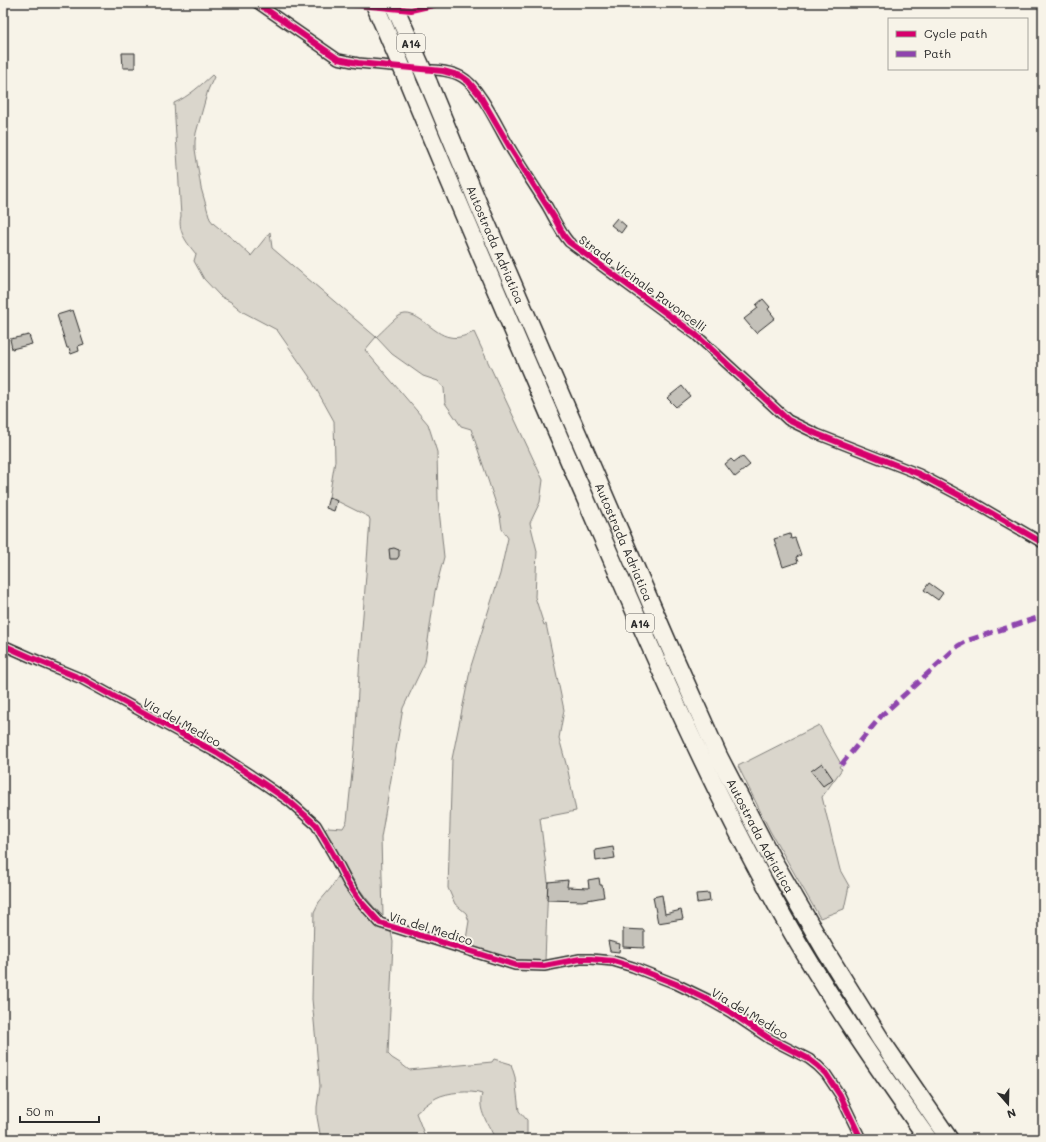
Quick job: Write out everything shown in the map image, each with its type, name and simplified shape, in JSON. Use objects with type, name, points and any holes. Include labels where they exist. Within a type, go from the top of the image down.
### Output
[{"type":"highway","name":"Autostrada Adriatica","points":[[374,3],[468,227],[653,653],[705,766],[786,922],[872,1060],[928,1139]]},
{"type":"highway","name":"Autostrada Adriatica","points":[[393,3],[665,636],[719,757],[771,857],[825,950],[881,1040],[949,1139]]},
{"type":"street","name":"Strada Vicinale Pavoncelli","points":[[257,3],[338,59],[358,63],[443,71],[461,76],[468,81],[479,94],[511,149],[569,242],[696,335],[788,420],[817,434],[919,474],[974,503],[1043,543]]},
{"type":"street","name":"Via del Medico","points":[[3,645],[82,679],[217,753],[289,801],[316,825],[352,889],[361,902],[380,923],[515,965],[544,966],[591,959],[608,960],[633,967],[676,984],[719,1006],[770,1039],[809,1059],[818,1066],[826,1074],[840,1095],[861,1139]]},
{"type":"shaded area","points":[[212,75],[214,77],[208,90],[195,141],[201,188],[210,219],[251,256],[270,232],[272,248],[376,337],[365,350],[428,424],[437,452],[438,500],[444,557],[435,591],[425,662],[403,708],[381,838],[383,916],[365,897],[358,887],[325,830],[328,827],[343,828],[347,821],[355,744],[370,520],[369,517],[329,497],[335,461],[334,421],[309,376],[277,330],[243,312],[231,302],[220,296],[204,279],[194,261],[196,254],[186,241],[180,227],[181,216],[174,103],[199,87]]},
{"type":"shaded area","points":[[405,314],[418,318],[437,331],[450,337],[459,337],[474,332],[543,480],[540,502],[530,523],[537,551],[535,597],[544,625],[546,624],[564,710],[559,738],[568,771],[576,811],[540,818],[548,882],[545,961],[524,962],[494,956],[465,945],[469,921],[466,913],[455,904],[448,888],[452,759],[471,666],[500,574],[508,538],[502,529],[500,516],[471,429],[461,426],[445,403],[444,388],[438,381],[423,376],[392,354],[376,337],[399,316]]},
{"type":"shaded area","points":[[819,725],[841,764],[839,767],[842,769],[822,797],[840,870],[849,886],[844,909],[820,918],[770,831],[738,766]]},
{"type":"shaded area","points":[[342,870],[354,892],[390,927],[393,942],[388,1054],[409,1070],[492,1062],[494,1059],[511,1064],[515,1077],[519,1111],[527,1120],[527,1139],[495,1139],[482,1112],[482,1094],[466,1092],[452,1093],[436,1098],[416,1113],[426,1139],[321,1139],[317,1117],[320,1086],[312,999],[314,912],[319,902],[331,888]]},
{"type":"building","points":[[122,53],[135,53],[135,68],[123,68]]},
{"type":"building","points":[[617,218],[626,226],[621,233],[611,225]]},
{"type":"building","points":[[763,299],[770,307],[768,309],[775,318],[756,333],[744,319],[758,308],[756,305]]},
{"type":"building","points":[[73,310],[84,344],[78,346],[79,351],[71,354],[69,348],[67,348],[57,315]]},
{"type":"building","points":[[29,335],[32,344],[12,349],[10,339]]},
{"type":"building","points":[[682,386],[690,396],[676,407],[667,398]]},
{"type":"building","points":[[742,456],[750,465],[735,477],[725,464],[731,459],[734,462]]},
{"type":"building","points":[[329,497],[337,501],[334,511],[326,508]]},
{"type":"building","points":[[790,534],[791,539],[795,538],[801,555],[796,557],[798,562],[783,567],[774,539]]},
{"type":"building","points":[[394,548],[399,550],[399,556],[397,559],[390,559],[389,549]]},
{"type":"building","points":[[929,583],[943,593],[938,600],[924,590]]},
{"type":"building","points":[[822,763],[833,779],[823,786],[811,771]]},
{"type":"building","points":[[613,847],[615,858],[596,861],[595,850]]},
{"type":"building","points":[[599,878],[604,897],[582,901],[547,900],[548,882],[568,880],[567,887],[589,888],[588,880]]},
{"type":"building","points":[[709,893],[710,901],[697,903],[696,894]]},
{"type":"building","points":[[662,895],[665,914],[681,910],[683,919],[658,923],[653,897]]},
{"type":"building","points":[[623,929],[644,930],[644,948],[623,947]]},
{"type":"building","points":[[608,941],[620,944],[619,952],[610,951]]},
{"type":"marked path","points":[[841,765],[882,715],[958,646],[969,640],[1043,616]]},
{"type":"cycle path","points":[[257,3],[338,59],[358,63],[443,71],[461,76],[468,81],[479,94],[511,149],[569,242],[696,335],[788,420],[817,434],[919,474],[974,503],[1043,543]]},
{"type":"cycle path","points":[[340,3],[411,10],[442,3]]},
{"type":"cycle path","points":[[3,645],[82,679],[217,753],[289,801],[316,825],[348,883],[361,902],[380,923],[515,965],[544,966],[580,959],[613,961],[633,967],[676,984],[730,1012],[770,1039],[809,1059],[818,1066],[826,1074],[840,1095],[861,1139]]}]
